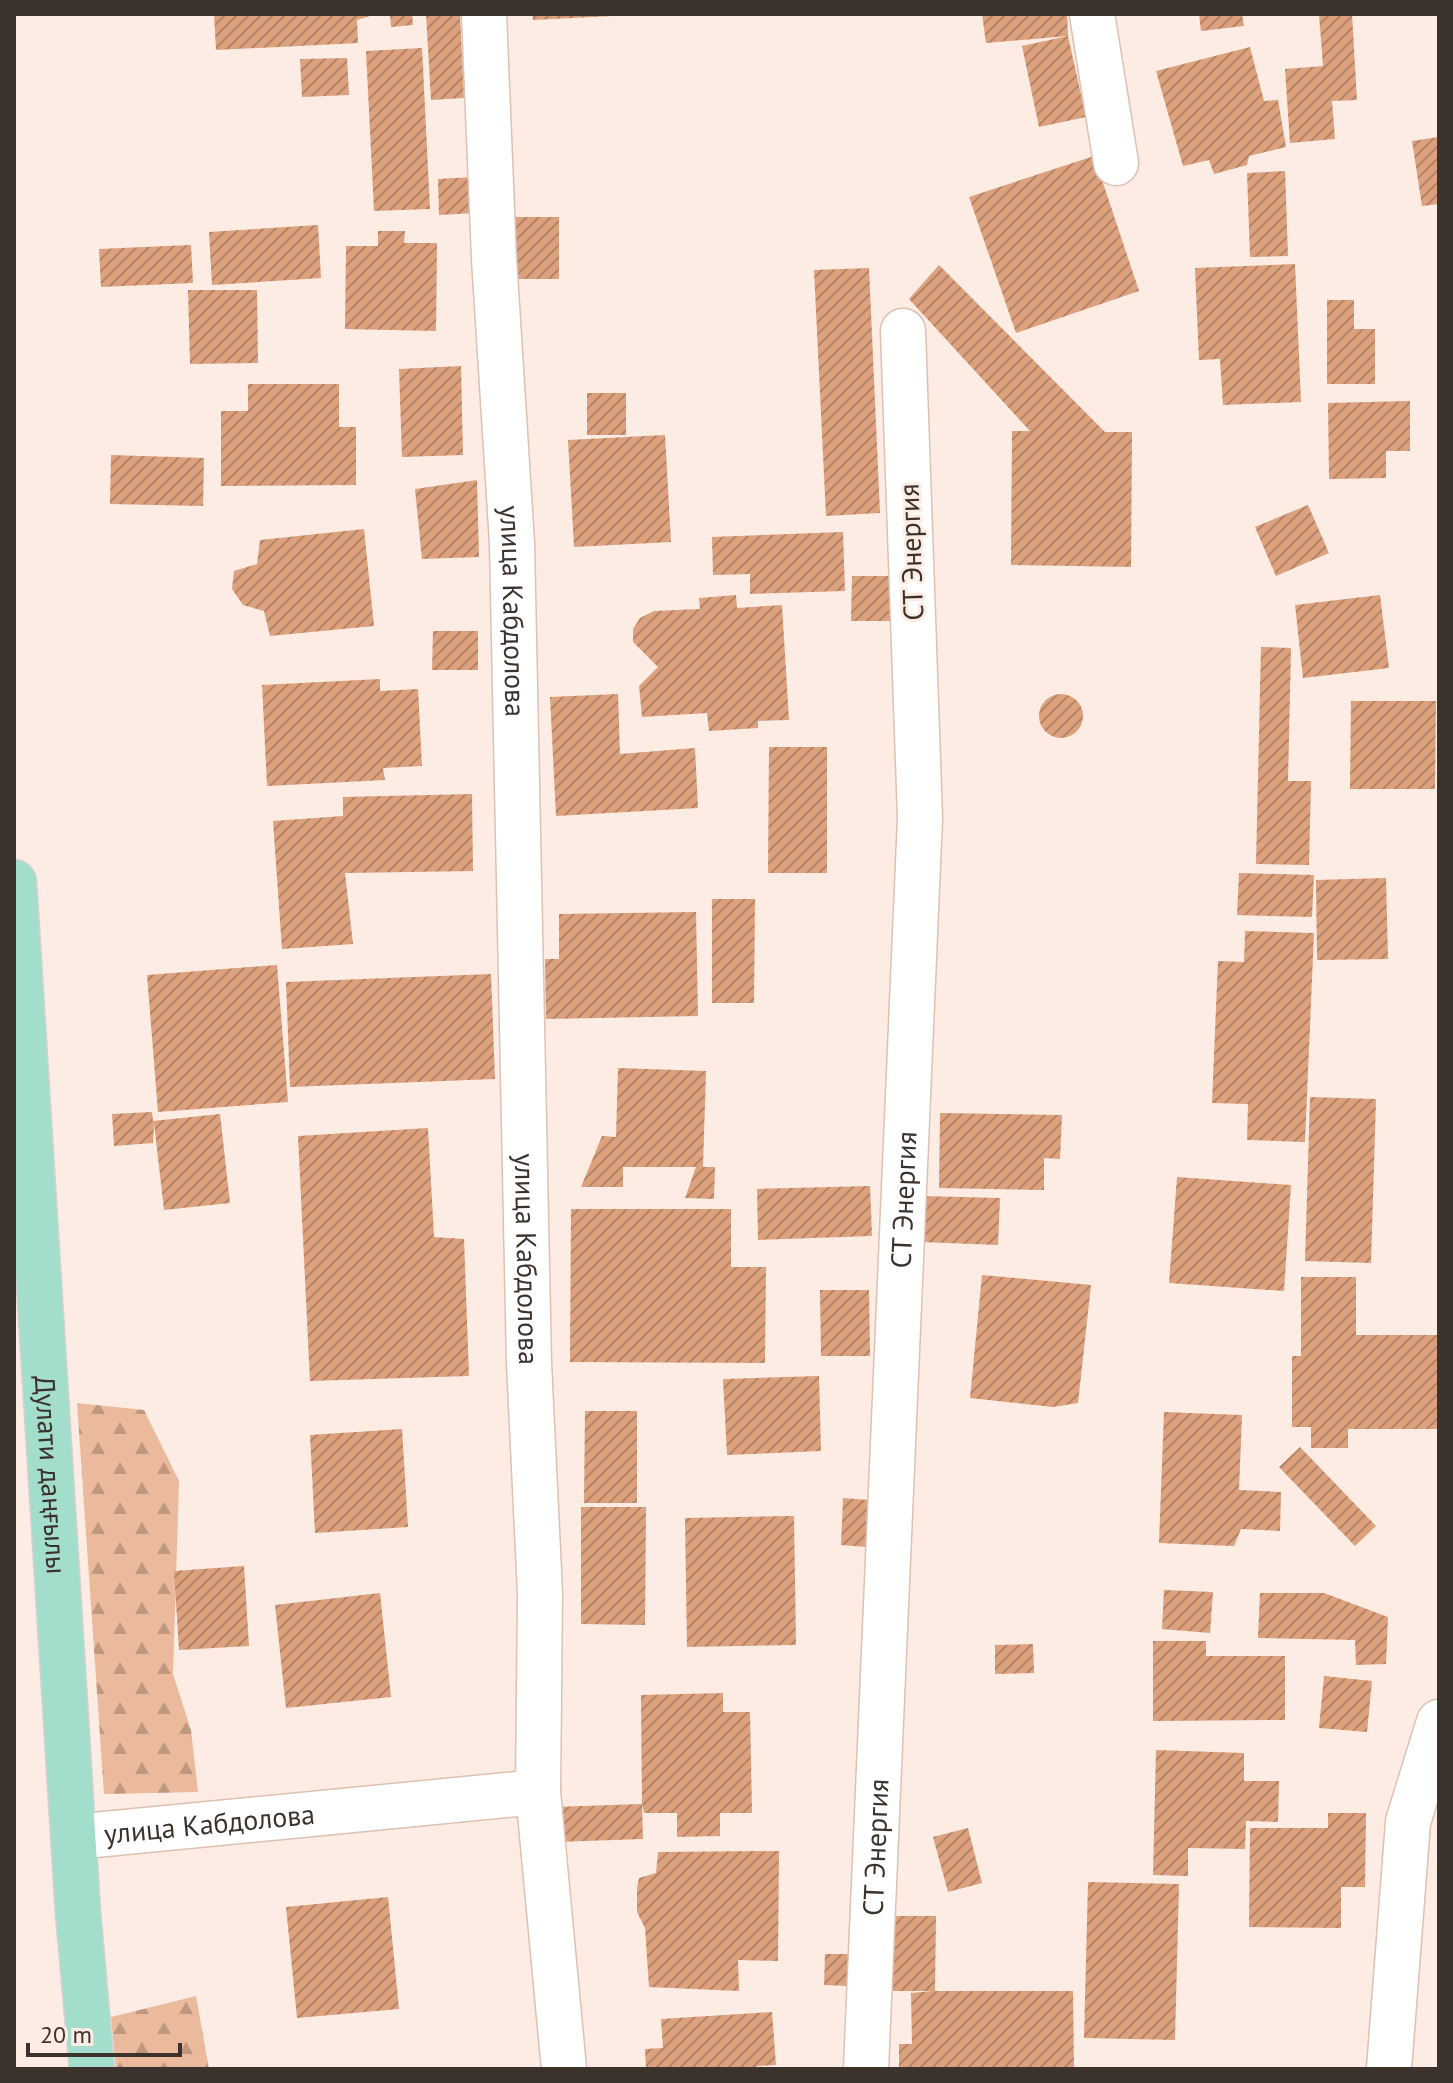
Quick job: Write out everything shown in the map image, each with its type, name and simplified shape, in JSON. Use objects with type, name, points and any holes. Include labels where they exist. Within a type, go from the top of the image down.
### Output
[{"type":"main road","name":"Дулати даңғылы","points":[[14,882],[74,1837],[92,2069]]},
{"type":"street","name":"улица Кабдолова","points":[[74,1837],[538,1792],[540,1593],[529,1363],[512,543],[494,258],[484,14]]},
{"type":"street","points":[[1092,14],[1116,163]]},
{"type":"street","name":"СТ Энергия","points":[[866,2069],[920,818],[903,331]]},
{"type":"street","points":[[1389,2069],[1408,1822],[1439,1722]]},
{"type":"street","points":[[538,1792],[564,2069]]},
{"type":"green space","points":[[77,1403],[144,1410],[179,1481],[173,1674],[191,1730],[198,1792],[104,1794]]},
{"type":"green space","points":[[196,1996],[209,2069],[116,2069],[111,2017]]},
{"type":"building","points":[[214,14],[373,15],[357,20],[358,43],[216,50]]},
{"type":"building","points":[[390,14],[412,14],[413,25],[391,27]]},
{"type":"building","points":[[426,14],[460,14],[464,98],[431,100]]},
{"type":"building","points":[[532,14],[612,14],[612,16],[533,20]]},
{"type":"building","points":[[982,14],[1067,14],[1068,36],[986,43]]},
{"type":"building","points":[[1199,14],[1242,14],[1244,26],[1201,31]]},
{"type":"building","points":[[1319,14],[1352,14],[1357,100],[1332,101],[1335,139],[1290,143],[1285,69],[1323,66]]},
{"type":"building","points":[[1068,36],[1086,117],[1039,127],[1022,46]]},
{"type":"building","points":[[1250,47],[1264,101],[1278,100],[1286,147],[1249,156],[1247,165],[1214,174],[1209,160],[1183,166],[1156,71]]},
{"type":"building","points":[[422,48],[430,209],[374,211],[366,51]]},
{"type":"building","points":[[347,58],[349,95],[302,97],[300,59]]},
{"type":"building","points":[[1439,137],[1439,204],[1422,206],[1412,141]]},
{"type":"building","points":[[1094,156],[1139,291],[1016,333],[969,197]]},
{"type":"building","points":[[1285,171],[1288,256],[1250,257],[1247,173]]},
{"type":"building","points":[[473,177],[474,213],[439,215],[438,179]]},
{"type":"building","points":[[514,217],[559,217],[559,279],[514,279]]},
{"type":"building","points":[[318,225],[321,278],[212,285],[209,232]]},
{"type":"building","points":[[378,231],[405,231],[404,243],[437,243],[436,331],[345,329],[346,246],[378,246]]},
{"type":"building","points":[[191,245],[193,283],[101,287],[99,249]]},
{"type":"building","points":[[1295,264],[1301,402],[1223,405],[1220,359],[1199,360],[1195,268]]},
{"type":"building","points":[[939,265],[1105,432],[1132,432],[1131,567],[1011,565],[1012,431],[1030,431],[909,299]]},
{"type":"building","points":[[869,268],[880,513],[826,516],[814,270]]},
{"type":"building","points":[[188,290],[257,290],[258,363],[190,364]]},
{"type":"building","points":[[1327,300],[1354,300],[1354,329],[1375,329],[1375,384],[1327,384]]},
{"type":"building","points":[[461,366],[463,455],[402,457],[399,369]]},
{"type":"building","points":[[248,384],[339,384],[339,427],[356,427],[356,485],[221,486],[221,411],[248,411]]},
{"type":"building","points":[[587,393],[626,393],[626,435],[587,435]]},
{"type":"building","points":[[1410,401],[1410,451],[1386,451],[1386,478],[1329,479],[1328,403]]},
{"type":"building","points":[[665,435],[671,542],[574,547],[568,440]]},
{"type":"building","points":[[111,455],[204,458],[203,506],[110,504]]},
{"type":"building","points":[[477,480],[479,557],[422,559],[415,489]]},
{"type":"building","points":[[1308,505],[1329,553],[1276,576],[1255,527]]},
{"type":"building","points":[[364,529],[374,626],[270,636],[264,611],[243,605],[232,589],[234,571],[257,564],[260,540]]},
{"type":"building","points":[[843,532],[845,591],[750,594],[750,574],[713,575],[712,537]]},
{"type":"building","points":[[852,576],[890,576],[890,621],[851,621]]},
{"type":"building","points":[[736,595],[737,608],[782,605],[789,720],[758,721],[758,728],[709,731],[707,713],[642,717],[639,686],[658,667],[633,642],[633,629],[640,618],[654,611],[700,609],[699,598]]},
{"type":"building","points":[[1380,595],[1389,668],[1303,678],[1295,605]]},
{"type":"building","points":[[433,631],[478,631],[478,670],[432,670]]},
{"type":"building","points":[[1261,647],[1291,648],[1288,781],[1311,781],[1309,865],[1256,864]]},
{"type":"building","points":[[380,679],[380,691],[418,689],[422,766],[383,768],[385,780],[267,786],[262,685]]},
{"type":"building","points":[[618,694],[620,754],[695,748],[698,808],[556,816],[550,697]]},
{"type":"building","points":[[1061,694],[1077,700],[1083,716],[1077,732],[1061,738],[1045,732],[1039,716],[1045,700]]},
{"type":"building","points":[[1351,701],[1436,701],[1435,789],[1350,789]]},
{"type":"building","points":[[769,747],[827,747],[827,873],[768,873]]},
{"type":"building","points":[[472,794],[473,871],[345,873],[353,944],[282,949],[273,821],[343,816],[343,797]]},
{"type":"building","points":[[1239,873],[1314,875],[1312,917],[1237,915]]},
{"type":"building","points":[[1386,878],[1388,959],[1317,960],[1316,880]]},
{"type":"building","points":[[712,899],[755,899],[754,1003],[712,1003]]},
{"type":"building","points":[[696,912],[698,1016],[546,1019],[545,959],[559,959],[559,914]]},
{"type":"building","points":[[1245,931],[1314,933],[1305,1142],[1247,1140],[1248,1104],[1212,1103],[1218,961],[1244,962]]},
{"type":"building","points":[[277,965],[288,1102],[158,1112],[147,975]]},
{"type":"building","points":[[491,974],[495,1079],[290,1087],[286,982]]},
{"type":"building","points":[[618,1068],[706,1071],[703,1167],[715,1167],[714,1199],[685,1198],[696,1167],[623,1167],[623,1187],[581,1187],[602,1136],[616,1137]]},
{"type":"building","points":[[1310,1097],[1376,1099],[1371,1263],[1305,1261]]},
{"type":"building","points":[[152,1112],[153,1121],[220,1114],[230,1203],[164,1210],[154,1123],[153,1143],[114,1146],[112,1114]]},
{"type":"building","points":[[940,1113],[1062,1115],[1060,1159],[1044,1158],[1044,1190],[939,1188]]},
{"type":"building","points":[[428,1128],[434,1237],[464,1239],[469,1376],[310,1381],[298,1136]]},
{"type":"building","points":[[1177,1177],[1291,1185],[1284,1291],[1169,1283]]},
{"type":"building","points":[[870,1186],[872,1236],[758,1240],[757,1189]]},
{"type":"building","points":[[921,1196],[1000,1198],[998,1245],[920,1242]]},
{"type":"building","points":[[571,1209],[731,1209],[731,1267],[766,1267],[765,1363],[570,1362]]},
{"type":"building","points":[[982,1275],[1091,1285],[1078,1403],[1053,1407],[970,1398]]},
{"type":"building","points":[[1301,1277],[1356,1277],[1356,1335],[1439,1335],[1439,1429],[1348,1429],[1348,1448],[1311,1448],[1311,1427],[1292,1427],[1292,1356],[1301,1356]]},
{"type":"building","points":[[820,1290],[869,1290],[870,1356],[821,1356]]},
{"type":"building","points":[[819,1376],[821,1451],[727,1455],[723,1379]]},
{"type":"building","points":[[585,1411],[637,1411],[637,1503],[584,1503]]},
{"type":"building","points":[[1164,1412],[1242,1415],[1239,1490],[1281,1492],[1280,1531],[1241,1529],[1234,1546],[1159,1543]]},
{"type":"building","points":[[402,1429],[408,1527],[315,1533],[310,1435]]},
{"type":"building","points":[[1300,1447],[1376,1526],[1355,1546],[1279,1467]]},
{"type":"building","points":[[843,1498],[869,1500],[867,1547],[841,1545]]},
{"type":"building","points":[[581,1507],[646,1507],[645,1625],[581,1624]]},
{"type":"building","points":[[794,1516],[796,1645],[687,1647],[685,1518]]},
{"type":"building","points":[[244,1566],[249,1646],[179,1650],[174,1571]]},
{"type":"building","points":[[1164,1590],[1213,1592],[1210,1633],[1162,1629]]},
{"type":"building","points":[[380,1593],[391,1697],[286,1708],[275,1605]]},
{"type":"building","points":[[1260,1593],[1324,1593],[1388,1617],[1386,1664],[1356,1665],[1355,1640],[1258,1638]]},
{"type":"building","points":[[1153,1641],[1206,1641],[1206,1656],[1285,1656],[1285,1720],[1153,1721]]},
{"type":"building","points":[[1033,1644],[1034,1673],[995,1674],[995,1645]]},
{"type":"building","points":[[1324,1676],[1372,1681],[1367,1732],[1319,1728]]},
{"type":"building","points":[[723,1693],[723,1712],[750,1712],[752,1813],[720,1813],[720,1836],[677,1837],[677,1813],[644,1813],[641,1695]]},
{"type":"building","points":[[1156,1750],[1244,1753],[1244,1781],[1279,1781],[1278,1822],[1246,1821],[1245,1849],[1188,1848],[1188,1876],[1153,1875]]},
{"type":"building","points":[[642,1804],[643,1839],[556,1842],[554,1807]]},
{"type":"building","points":[[1328,1813],[1366,1813],[1365,1887],[1341,1887],[1341,1928],[1249,1927],[1250,1828],[1328,1828]]},
{"type":"building","points":[[968,1828],[982,1883],[948,1892],[933,1837]]},
{"type":"building","points":[[779,1851],[778,1961],[738,1960],[739,1991],[649,1987],[645,1928],[637,1912],[637,1888],[639,1878],[656,1873],[658,1852]]},
{"type":"building","points":[[1088,1882],[1179,1884],[1175,2040],[1084,2038]]},
{"type":"building","points":[[388,1897],[399,2009],[297,2018],[286,1907]]},
{"type":"building","points":[[891,1916],[936,1916],[935,1991],[1073,1991],[1074,2069],[899,2069],[899,2044],[912,2044],[911,1993],[932,1991],[891,1991]]},
{"type":"building","points":[[825,1954],[850,1954],[849,1986],[824,1985]]},
{"type":"building","points":[[772,2012],[776,2065],[757,2066],[757,2069],[646,2069],[645,2049],[663,2048],[661,2019]]}]
